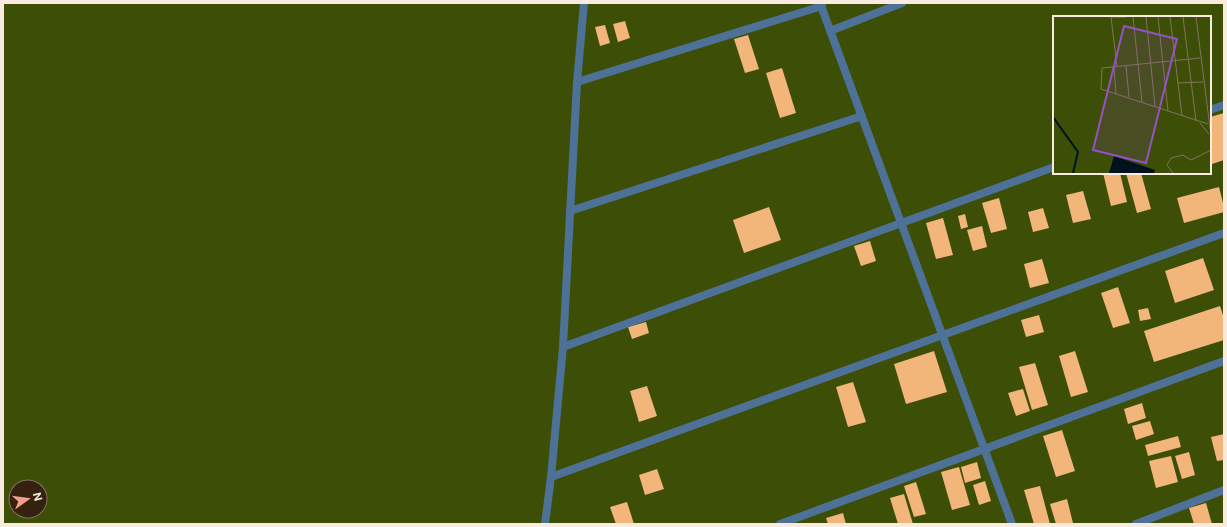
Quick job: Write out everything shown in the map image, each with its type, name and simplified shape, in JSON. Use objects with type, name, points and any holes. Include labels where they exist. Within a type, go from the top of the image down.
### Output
[{"type":"street","points":[[546,524],[563,347],[577,82],[584,3]]},
{"type":"street","points":[[830,31],[902,3]]},
{"type":"street","points":[[577,82],[821,5],[1012,524]]},
{"type":"street","points":[[1211,110],[1224,105]]},
{"type":"street","points":[[570,211],[862,116]]},
{"type":"street","points":[[563,347],[1053,167]]},
{"type":"street","points":[[551,477],[1224,233]]},
{"type":"street","points":[[780,524],[1224,361]]},
{"type":"street","points":[[1136,524],[1224,490]]},
{"type":"green space","points":[[3,3],[1224,3],[1224,524],[3,524]]},
{"type":"building","points":[[625,21],[630,38],[618,42],[613,24]]},
{"type":"building","points":[[605,25],[610,43],[600,46],[595,27]]},
{"type":"building","points":[[748,35],[759,69],[745,73],[734,39]]},
{"type":"building","points":[[782,68],[796,113],[780,118],[766,73]]},
{"type":"building","points":[[1224,113],[1224,160],[1212,164],[1211,160],[1211,117]]},
{"type":"building","points":[[1103,174],[1120,174],[1127,202],[1111,206]]},
{"type":"building","points":[[1126,174],[1141,174],[1151,209],[1137,213]]},
{"type":"building","points":[[1219,187],[1224,212],[1184,223],[1177,198]]},
{"type":"building","points":[[1083,191],[1091,219],[1073,223],[1066,195]]},
{"type":"building","points":[[999,198],[1007,229],[991,233],[982,203]]},
{"type":"building","points":[[769,207],[781,240],[744,253],[733,220]]},
{"type":"building","points":[[1043,208],[1049,228],[1033,232],[1028,212]]},
{"type":"building","points":[[965,214],[968,227],[961,229],[958,216]]},
{"type":"building","points":[[943,218],[953,255],[936,259],[926,223]]},
{"type":"building","points":[[982,226],[987,247],[973,251],[967,230]]},
{"type":"building","points":[[870,241],[876,261],[861,266],[854,246]]},
{"type":"building","points":[[1203,258],[1214,290],[1175,303],[1165,271]]},
{"type":"building","points":[[1042,259],[1049,283],[1030,288],[1024,264]]},
{"type":"building","points":[[1118,287],[1130,323],[1113,328],[1101,293]]},
{"type":"building","points":[[1220,306],[1224,318],[1224,340],[1154,362],[1144,331]]},
{"type":"building","points":[[1148,308],[1151,319],[1140,321],[1138,310]]},
{"type":"building","points":[[1039,315],[1044,332],[1026,337],[1021,320]]},
{"type":"building","points":[[646,322],[649,333],[632,339],[628,327]]},
{"type":"building","points":[[934,351],[947,392],[906,404],[894,364]]},
{"type":"building","points":[[1075,351],[1088,392],[1071,397],[1059,356]]},
{"type":"building","points":[[1035,363],[1048,405],[1032,410],[1019,367]]},
{"type":"building","points":[[853,382],[866,422],[848,427],[836,387]]},
{"type":"building","points":[[647,386],[657,416],[639,422],[630,391]]},
{"type":"building","points":[[1023,389],[1030,411],[1016,416],[1008,393]]},
{"type":"building","points":[[1142,403],[1146,418],[1128,424],[1124,409]]},
{"type":"building","points":[[1150,421],[1154,434],[1136,440],[1132,426]]},
{"type":"building","points":[[1062,430],[1075,471],[1056,477],[1043,436]]},
{"type":"building","points":[[1224,434],[1224,460],[1217,461],[1211,437]]},
{"type":"building","points":[[1178,436],[1181,447],[1148,456],[1145,445]]},
{"type":"building","points":[[1189,452],[1195,475],[1182,479],[1175,456]]},
{"type":"building","points":[[1171,456],[1178,482],[1156,488],[1149,461]]},
{"type":"building","points":[[977,462],[981,478],[965,483],[961,467]]},
{"type":"building","points":[[959,467],[970,505],[952,510],[941,472]]},
{"type":"building","points":[[657,469],[664,489],[645,495],[639,475]]},
{"type":"building","points":[[985,481],[991,501],[979,505],[973,485]]},
{"type":"building","points":[[916,482],[926,514],[914,517],[904,486]]},
{"type":"building","points":[[1040,486],[1050,524],[1034,524],[1024,490]]},
{"type":"building","points":[[904,494],[913,524],[898,524],[890,498]]},
{"type":"building","points":[[1067,499],[1073,523],[1056,524],[1050,504]]},
{"type":"building","points":[[627,502],[634,524],[616,524],[610,507]]},
{"type":"building","points":[[1206,503],[1212,524],[1194,524],[1189,508]]},
{"type":"building","points":[[843,513],[846,524],[828,524],[826,518]]}]
